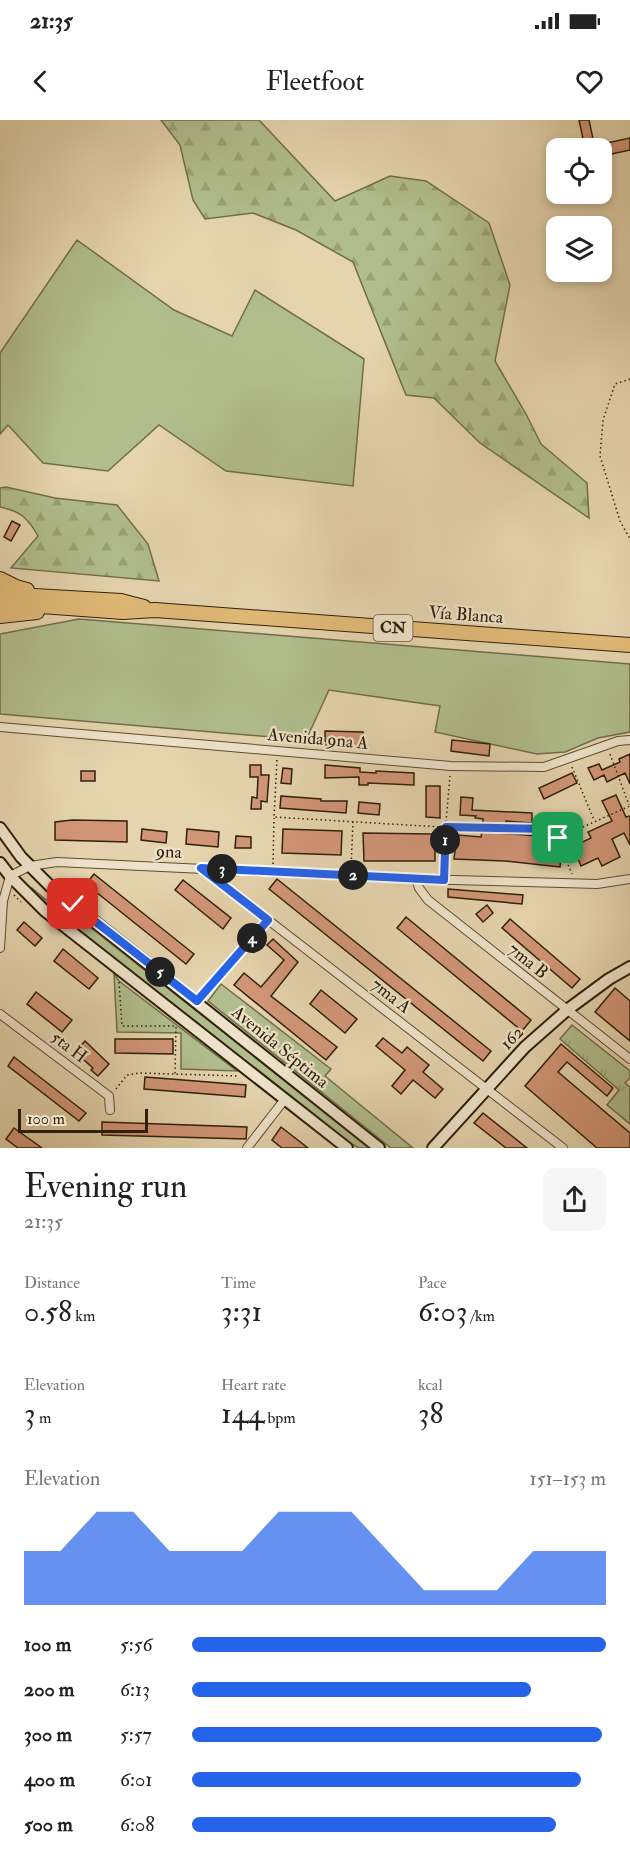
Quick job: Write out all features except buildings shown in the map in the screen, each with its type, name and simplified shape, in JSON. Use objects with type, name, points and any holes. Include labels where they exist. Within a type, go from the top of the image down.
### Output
[{"type":"highway","points":[[0,579],[16,587],[47,595]]},
{"type":"highway","name":"Vía Blanca","points":[[0,594],[121,601],[155,610]]},
{"type":"highway","name":"Vía Blanca","points":[[0,603],[123,612],[155,610],[630,645]]},
{"type":"highway","points":[[0,616],[72,608]]},
{"type":"main road","name":"Avenida Séptima","points":[[0,828],[30,866],[50,886],[379,1148]]},
{"type":"main road","name":"Avenida Séptima","points":[[0,863],[45,911],[347,1148]]},
{"type":"main road","name":"162","points":[[432,1148],[525,1047],[567,1010],[609,979],[630,967]]},
{"type":"street","name":"Avenida 9na A","points":[[0,727],[451,766],[544,767],[618,741],[630,740]]},
{"type":"street","name":"9na","points":[[10,876],[30,866],[57,862],[444,880],[597,884],[630,879]]},
{"type":"street","name":"7ma A","points":[[201,868],[563,1148]]},
{"type":"street","points":[[0,948],[3,901],[10,876]]},
{"type":"street","name":"7ma B","points":[[416,879],[419,888],[428,900],[630,1059]]},
{"type":"street","points":[[197,1001],[268,920]]},
{"type":"street","name":"5ta H","points":[[0,1014],[109,1096]]},
{"type":"street","points":[[109,1096],[110,1110]]},
{"type":"street","points":[[247,1148],[285,1099]]},
{"type":"lane","points":[[444,880],[446,827],[540,829]]},
{"type":"path","points":[[630,379],[615,384],[603,420],[600,456],[620,521],[630,539]]},
{"type":"path","points":[[558,838],[630,806],[607,745]]},
{"type":"path","points":[[273,871],[278,751]]},
{"type":"path","points":[[569,758],[595,821]]},
{"type":"path","points":[[274,817],[446,827],[451,766]]},
{"type":"path","points":[[351,875],[353,822]]},
{"type":"path","points":[[540,829],[553,829],[576,883]]},
{"type":"path","points":[[119,981],[122,1026],[176,1026],[175,1074]]},
{"type":"path","points":[[109,1096],[127,1075],[139,1072],[240,1076]]},
{"type":"green space","points":[[161,120],[259,120],[335,201],[390,176],[426,181],[489,223],[510,285],[495,361],[541,444],[587,483],[589,518],[480,443],[434,398],[406,395],[353,262],[296,230],[253,213],[205,219],[193,200],[180,145]]},
{"type":"green space","points":[[77,240],[174,310],[232,336],[255,290],[364,359],[353,486],[226,471],[159,425],[108,471],[43,463],[8,425],[0,434],[0,353]]},
{"type":"green space","points":[[6,487],[55,498],[117,505],[148,544],[159,581],[11,568],[38,536],[23,516],[0,507],[0,488]]},
{"type":"green space","points":[[79,619],[630,664],[630,732],[598,738],[565,752],[537,754],[435,732],[440,706],[329,690],[306,740],[0,714],[0,634]]},
{"type":"green space","points":[[32,888],[45,899],[72,913],[371,1148],[359,1148],[350,1143],[64,920],[31,890]]},
{"type":"green space","points":[[114,974],[119,981],[237,1071],[181,1069],[181,1033],[117,1032]]},
{"type":"green space","points":[[221,984],[331,1069],[325,1076],[413,1148],[391,1148],[208,1001]]},
{"type":"green space","points":[[572,1025],[630,1071],[630,1078],[625,1083],[630,1087],[630,1124],[607,1105],[619,1090],[560,1039]]},
{"type":"route","points":[[73,904],[197,1001],[268,920],[201,868],[444,880],[446,827],[553,829],[558,838]]}]
